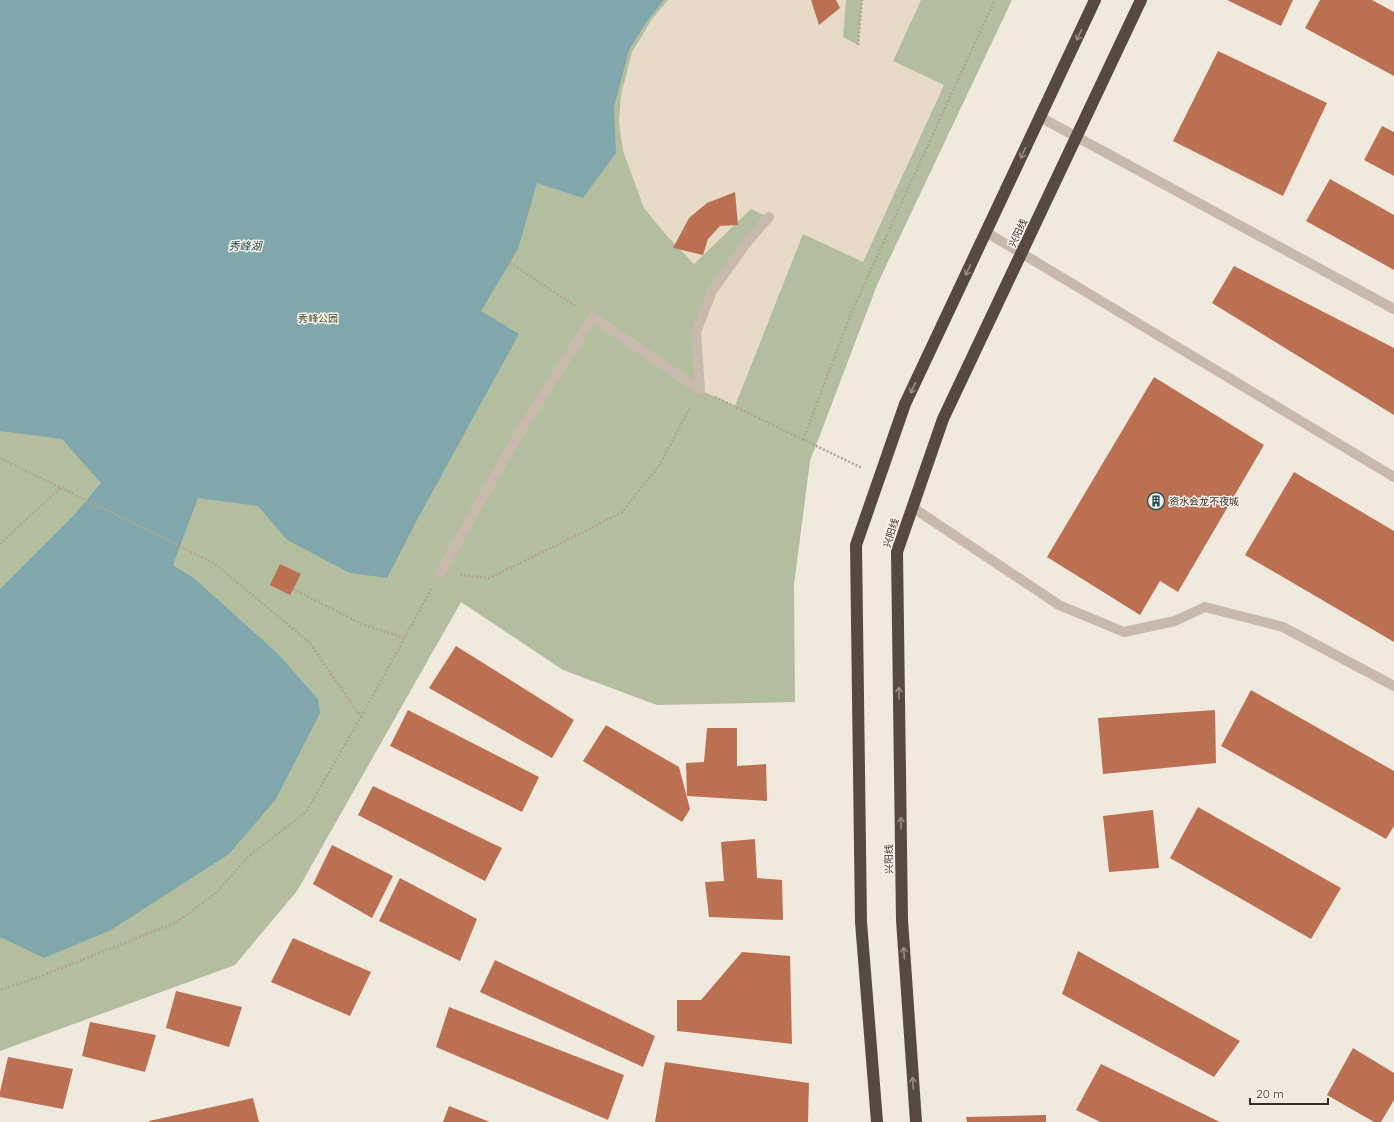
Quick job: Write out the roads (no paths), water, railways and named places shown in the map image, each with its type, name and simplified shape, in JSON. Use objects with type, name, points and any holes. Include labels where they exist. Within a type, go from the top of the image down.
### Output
[{"type":"highway","points":[[877,1122],[861,922],[856,545],[905,404],[1095,0]]},
{"type":"highway","name":"兴阳线","points":[[916,1122],[902,920],[896,552],[943,419],[1141,0]]},
{"type":"street","points":[[1040,117],[1394,309]]},
{"type":"street","points":[[440,573],[520,432],[593,317],[700,390],[696,332],[712,291],[747,242],[768,217]]},
{"type":"street","points":[[986,232],[1022,252],[1394,477]]},
{"type":"street","points":[[912,507],[1059,604],[1124,632],[1175,621],[1205,607],[1284,627],[1394,686]]},
{"type":"water","name":"秀峰湖","points":[[0,0],[664,0],[647,21],[629,50],[614,107],[616,153],[583,198],[537,183],[518,249],[481,311],[519,334],[417,520],[387,578],[350,573],[287,540],[258,506],[198,498],[173,565],[195,579],[278,654],[318,699],[320,713],[276,799],[229,854],[111,930],[44,958],[0,937],[0,589],[74,515],[101,483],[62,439],[0,431]]},
{"type":"place","name":"资水会龙不夜城","points":[[1156,501]]},
{"type":"park label","name":"秀峰公园","points":[[318,318]]}]
